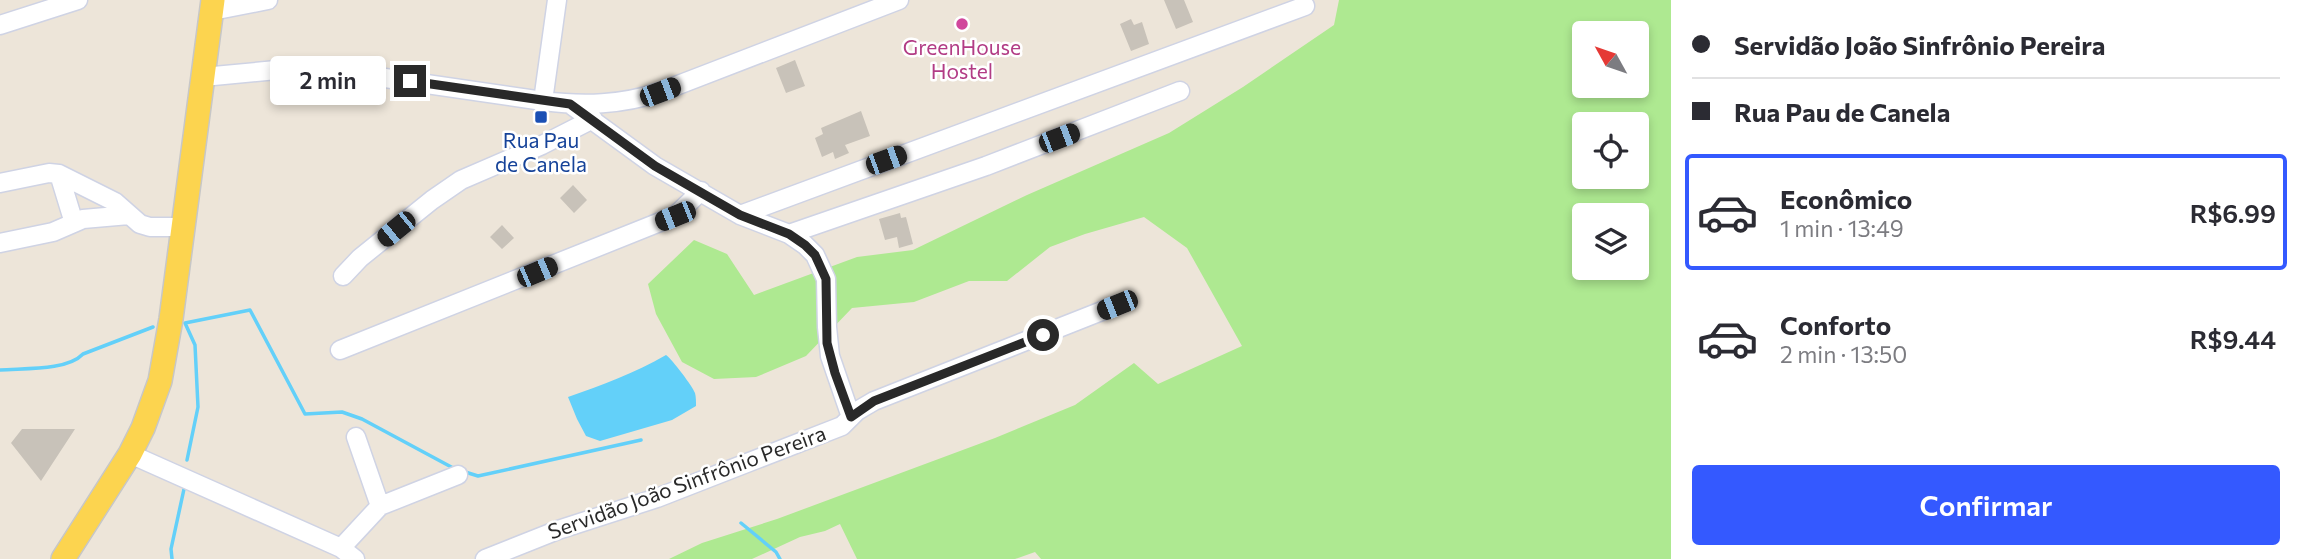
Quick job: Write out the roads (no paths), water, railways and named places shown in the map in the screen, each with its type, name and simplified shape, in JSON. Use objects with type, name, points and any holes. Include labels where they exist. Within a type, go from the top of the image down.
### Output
[{"type":"main road","points":[[64,559],[130,454],[143,428],[160,381],[212,6]]},
{"type":"street","points":[[0,25],[78,0]]},
{"type":"street","points":[[212,6],[268,0]]},
{"type":"street","points":[[543,101],[557,0]]},
{"type":"street","points":[[203,77],[287,69],[330,70],[543,101],[612,104],[643,98],[899,0]]},
{"type":"street","points":[[740,215],[1305,6]]},
{"type":"street","points":[[789,234],[986,166],[1180,91]]},
{"type":"street","points":[[570,104],[696,196],[789,234],[815,255],[826,279],[827,343],[851,417]]},
{"type":"street","points":[[343,276],[360,258],[461,180],[542,145],[593,119]]},
{"type":"street","points":[[0,183],[49,173],[59,174],[115,202],[140,224],[149,227],[183,227]]},
{"type":"street","points":[[59,174],[74,223]]},
{"type":"street","points":[[340,350],[424,315],[494,290],[558,259],[675,216],[696,196]]},
{"type":"street","points":[[0,243],[53,232],[83,219],[129,215]]},
{"type":"street","name":"Servidão João Sinfrônio Pereira","points":[[485,559],[558,530],[657,498],[842,426],[874,401],[1117,305]]},
{"type":"street","points":[[356,436],[380,506]]},
{"type":"street","points":[[130,454],[348,554],[380,506],[458,475]]},
{"type":"water","points":[[666,355],[693,390],[696,406],[672,420],[600,441],[586,436],[568,397],[630,373]]},
{"type":"waterway","points":[[187,460],[198,407],[195,345],[185,323],[250,310],[305,414],[342,412],[362,419],[455,469]]},
{"type":"waterway","points":[[0,370],[44,368],[67,363],[83,354],[153,327]]},
{"type":"waterway","points":[[462,471],[478,476],[641,440]]},
{"type":"waterway","points":[[172,559],[171,549],[184,489]]},
{"type":"waterway","points":[[741,523],[776,552],[780,559]]},
{"type":"place","name":"GreenHouse Hostel","points":[[962,24]]},
{"type":"place","name":"Rua Pau de Canela","points":[[541,117]]}]
